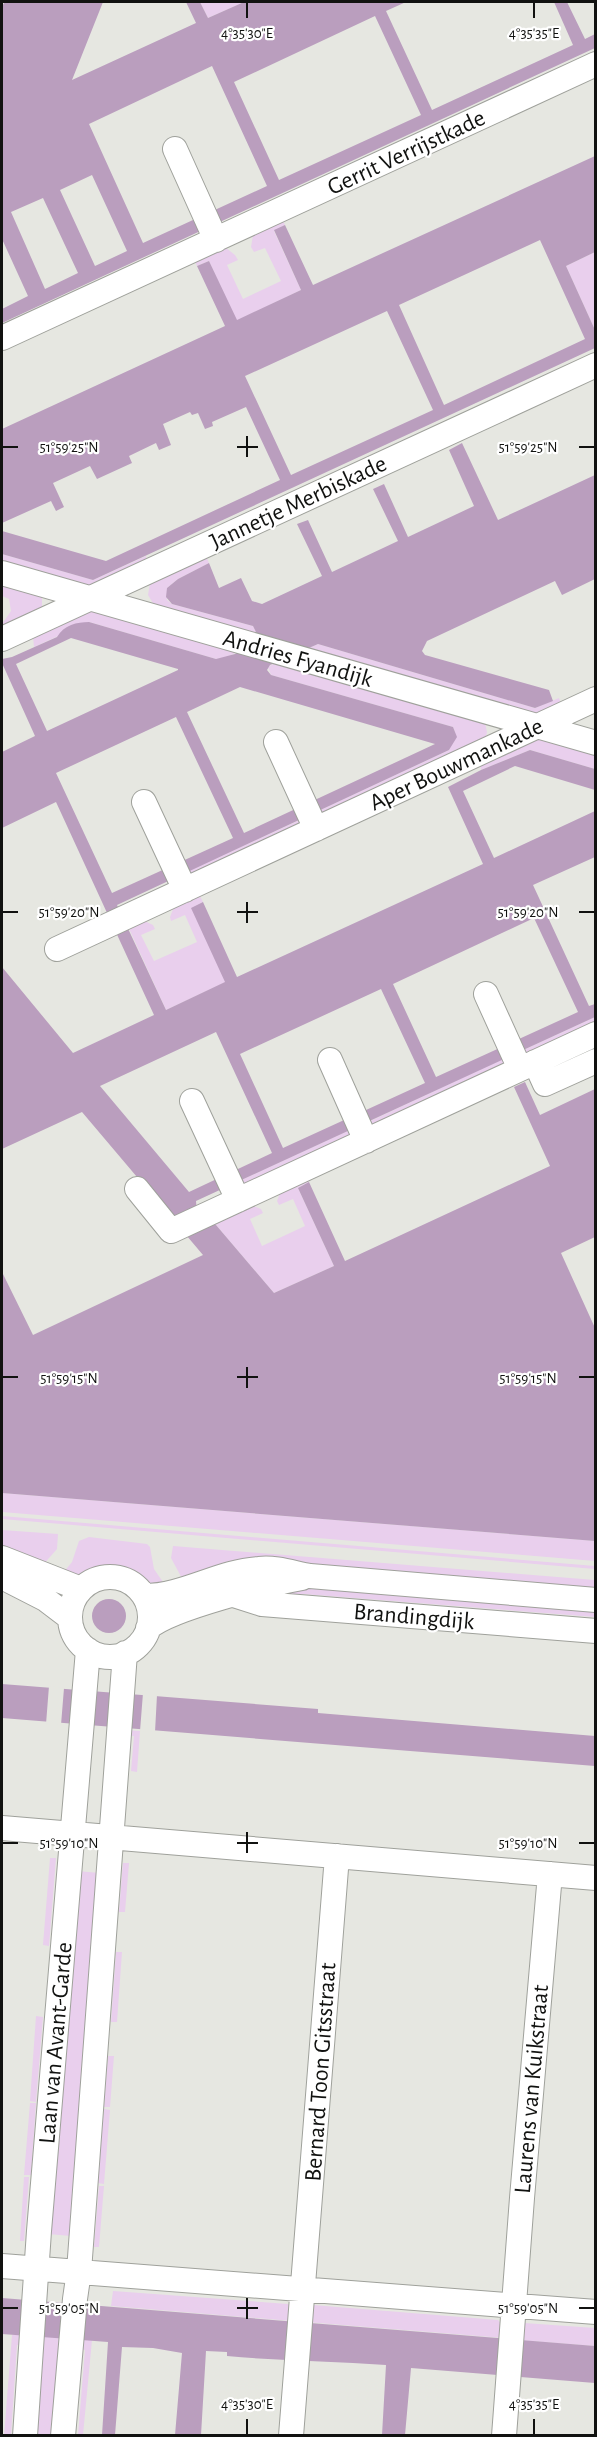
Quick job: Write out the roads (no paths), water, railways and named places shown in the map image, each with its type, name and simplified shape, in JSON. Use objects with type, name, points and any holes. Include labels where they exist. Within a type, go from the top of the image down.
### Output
[{"type":"street","name":"Gerrit Verrijstkade","points":[[2,338],[210,227],[596,64]]},
{"type":"street","points":[[175,149],[210,227]]},
{"type":"street","name":"Jannetje Merbiskade","points":[[2,639],[596,365]]},
{"type":"street","name":"Andries Fyandijk","points":[[2,573],[596,743]]},
{"type":"street","name":"Aper Bouwmankade","points":[[57,949],[117,921],[179,878],[315,825],[596,699]]},
{"type":"street","points":[[276,742],[315,825]]},
{"type":"street","points":[[144,802],[179,878]]},
{"type":"street","points":[[486,994],[519,1058],[545,1084],[596,1061]]},
{"type":"street","points":[[137,1189],[171,1231],[208,1214],[232,1187],[364,1137],[519,1058],[596,1034]]},
{"type":"street","points":[[330,1060],[364,1137]]},
{"type":"street","points":[[192,1101],[232,1187]]},
{"type":"street","points":[[2,1558],[81,1589]]},
{"type":"street","name":"Brandingdijk","points":[[144,1596],[170,1593],[253,1569],[276,1569],[310,1576],[596,1600]]},
{"type":"street","name":"Brandingdijk","points":[[148,1628],[169,1615],[310,1576]]},
{"type":"street","points":[[2,1577],[45,1599],[70,1618]]},
{"type":"street","points":[[110,1577],[126,1580],[144,1596],[149,1612],[148,1628],[140,1643],[125,1653],[106,1656],[88,1650],[75,1636],[70,1618],[72,1603],[81,1589],[94,1580],[110,1577]]},
{"type":"street","name":"Brandingdijk","points":[[234,1596],[248,1601],[270,1604],[596,1631]]},
{"type":"street","name":"Laan van Avant-Garde","points":[[25,2436],[88,1650]]},
{"type":"street","name":"Laan van Avant-Garde","points":[[63,2436],[79,2271],[125,1653]]},
{"type":"street","points":[[2,1828],[596,1878]]},
{"type":"street","name":"Bernard Toon Gitsstraat","points":[[291,2436],[338,1856]]},
{"type":"street","name":"Laurens van Kuikstraat","points":[[504,2436],[550,1874]]},
{"type":"street","points":[[2,2266],[79,2271],[302,2300],[513,2315],[596,2312]]}]
